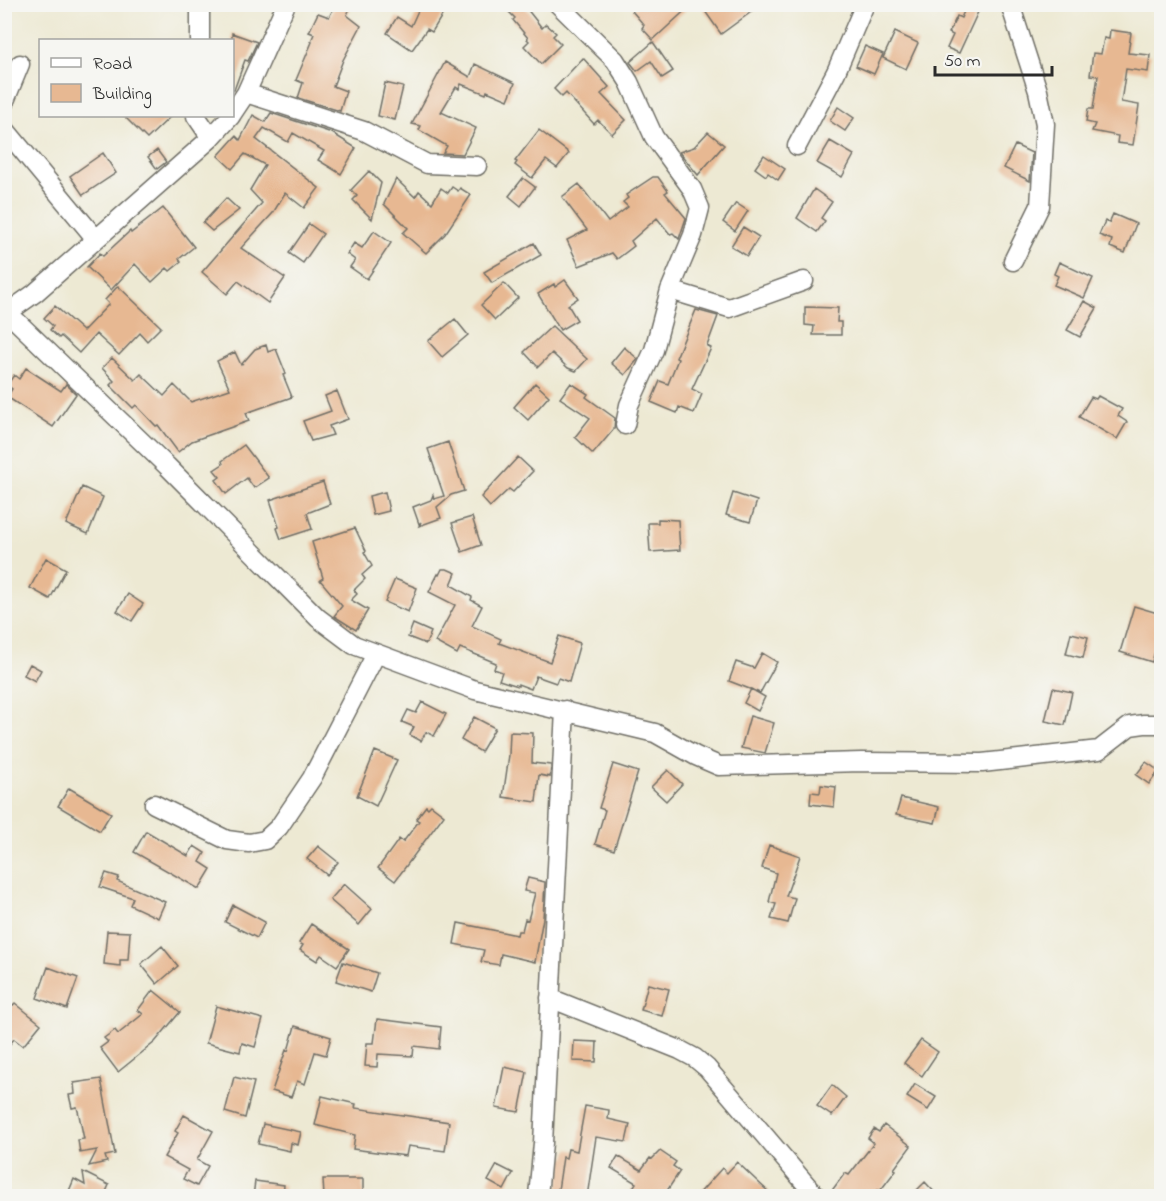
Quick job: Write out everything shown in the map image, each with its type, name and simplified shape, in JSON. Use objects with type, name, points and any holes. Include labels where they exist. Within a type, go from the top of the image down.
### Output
[{"type":"street","points":[[200,4],[200,39]]},
{"type":"street","points":[[234,112],[246,93],[286,4]]},
{"type":"street","points":[[558,4],[615,60],[629,82],[654,137],[696,198],[699,208],[698,221],[670,290],[654,350],[630,405],[625,425]]},
{"type":"street","points":[[797,146],[836,72],[865,4]]},
{"type":"street","points":[[1010,4],[1038,91],[1045,124],[1040,206],[1013,261]]},
{"type":"street","points":[[4,103],[20,64]]},
{"type":"street","points":[[246,93],[364,131],[427,164],[477,166]]},
{"type":"street","points":[[196,117],[211,138]]},
{"type":"street","points":[[230,117],[211,138],[35,293],[6,314],[166,466],[318,618],[354,645],[475,690],[655,733],[718,766],[861,762],[982,763],[1017,760],[1099,750],[1130,726],[1161,724]]},
{"type":"street","points":[[4,128],[96,239]]},
{"type":"street","points":[[670,290],[729,308],[804,281]]},
{"type":"street","points":[[154,804],[227,840],[249,843],[265,840],[279,827],[312,778],[376,654]]},
{"type":"street","points":[[538,1197],[543,1143],[565,710]]},
{"type":"street","points":[[550,998],[695,1058],[816,1197]]},
{"type":"building","points":[[336,4],[352,4],[347,15],[361,26],[343,60],[333,86],[346,91],[340,111],[298,98],[303,83],[296,80],[312,42],[314,34],[309,32],[318,13],[329,17]]},
{"type":"building","points":[[421,4],[449,4],[432,32],[427,29],[412,50],[387,33],[397,17],[411,26]]},
{"type":"building","points":[[501,4],[523,4],[542,28],[546,24],[556,33],[553,36],[561,44],[541,64],[524,46],[529,41],[528,38],[513,20],[515,18]]},
{"type":"building","points":[[640,4],[692,4],[653,40],[642,28],[644,25],[632,11]]},
{"type":"building","points":[[700,4],[762,4],[721,34]]},
{"type":"building","points":[[966,7],[978,12],[959,53],[947,48],[953,35],[949,33],[957,16],[961,18]]},
{"type":"building","points":[[1110,30],[1131,33],[1128,53],[1150,55],[1148,72],[1126,69],[1121,102],[1139,105],[1133,145],[1117,143],[1118,136],[1092,131],[1095,124],[1086,122],[1088,109],[1093,109],[1098,76],[1090,75],[1093,53],[1101,54],[1104,38],[1109,39]]},
{"type":"building","points":[[895,32],[918,43],[906,69],[883,58]]},
{"type":"building","points":[[232,33],[257,42],[248,61],[245,60],[234,90],[234,39],[232,39]]},
{"type":"building","points":[[653,42],[673,71],[662,78],[651,61],[637,71],[630,62]]},
{"type":"building","points":[[865,46],[883,54],[874,74],[856,66]]},
{"type":"building","points":[[583,58],[609,87],[601,94],[626,120],[612,134],[598,120],[594,124],[566,93],[562,97],[554,89]]},
{"type":"building","points":[[445,62],[470,77],[475,64],[515,83],[508,100],[461,84],[459,89],[456,87],[441,112],[476,128],[463,154],[443,153],[447,146],[419,130],[421,126],[412,124]]},
{"type":"building","points":[[385,83],[403,87],[395,120],[378,116]]},
{"type":"building","points":[[838,107],[854,118],[845,131],[830,121]]},
{"type":"building","points":[[271,113],[332,133],[356,148],[341,174],[318,160],[324,151],[293,133],[288,142],[264,128],[256,139],[319,188],[304,208],[285,193],[273,213],[241,248],[285,278],[268,303],[238,281],[227,294],[202,272],[262,203],[250,190],[265,165],[245,154],[232,169],[218,156],[236,136],[240,140],[253,115],[265,122]]},
{"type":"building","points":[[125,117],[170,117],[147,139]]},
{"type":"building","points":[[539,130],[569,153],[557,168],[546,160],[532,178],[515,165],[517,162],[515,161]]},
{"type":"building","points":[[708,132],[724,145],[698,175],[679,152],[694,147]]},
{"type":"building","points":[[830,141],[854,155],[842,177],[817,163]]},
{"type":"building","points":[[1015,145],[1032,153],[1030,181],[1004,168]]},
{"type":"building","points":[[157,150],[166,162],[157,169],[148,157]]},
{"type":"building","points":[[103,153],[116,173],[83,195],[70,176]]},
{"type":"building","points":[[764,155],[785,169],[778,180],[768,173],[766,176],[755,168]]},
{"type":"building","points":[[369,171],[381,183],[372,219],[353,200],[357,196],[351,190]]},
{"type":"building","points":[[653,177],[658,177],[668,191],[665,193],[686,218],[679,239],[673,233],[670,234],[657,218],[631,241],[634,246],[617,259],[612,253],[579,266],[567,240],[587,230],[562,197],[579,184],[608,222],[628,207],[623,202],[628,198],[626,195]]},
{"type":"building","points":[[523,178],[535,187],[521,206],[509,196]]},
{"type":"building","points":[[396,179],[415,197],[419,191],[432,203],[441,188],[448,193],[452,187],[458,191],[460,188],[471,195],[445,234],[426,253],[403,233],[408,228],[384,204]]},
{"type":"building","points":[[814,189],[832,202],[821,218],[825,221],[817,232],[797,218]]},
{"type":"building","points":[[226,198],[239,210],[212,231],[203,223]]},
{"type":"building","points":[[736,203],[748,211],[735,231],[723,222]]},
{"type":"building","points":[[163,208],[194,247],[179,259],[181,262],[170,271],[167,268],[152,282],[135,264],[111,290],[87,267],[100,253],[103,256],[130,231],[131,233]]},
{"type":"building","points":[[1113,214],[1136,224],[1125,253],[1110,247],[1112,240],[1099,235],[1105,221],[1109,223]]},
{"type":"building","points":[[309,224],[323,234],[303,263],[289,253]]},
{"type":"building","points":[[743,227],[759,237],[747,256],[731,246]]},
{"type":"building","points":[[374,231],[391,243],[367,279],[350,267],[355,260],[347,254],[354,243],[362,248]]},
{"type":"building","points":[[534,243],[541,255],[492,283],[484,272]]},
{"type":"building","points":[[1059,262],[1093,278],[1084,298],[1054,285],[1058,276],[1054,274]]},
{"type":"building","points":[[565,280],[578,298],[568,305],[577,320],[560,330],[538,294]]},
{"type":"building","points":[[504,283],[518,298],[495,320],[481,305]]},
{"type":"building","points":[[118,286],[161,327],[147,341],[140,333],[119,355],[96,334],[79,353],[61,336],[59,338],[50,330],[53,326],[44,318],[55,306],[83,331],[109,304],[105,300]]},
{"type":"building","points":[[1084,301],[1097,308],[1080,337],[1067,330]]},
{"type":"building","points":[[805,307],[838,308],[837,322],[841,322],[841,335],[813,335],[814,326],[805,325]]},
{"type":"building","points":[[696,310],[718,316],[707,346],[711,348],[692,389],[702,394],[694,413],[679,407],[677,413],[651,402],[660,381],[668,384]]},
{"type":"building","points":[[455,319],[468,335],[442,357],[428,341]]},
{"type":"building","points":[[552,326],[587,359],[576,371],[568,368],[552,353],[538,367],[524,352]]},
{"type":"building","points":[[266,345],[268,352],[276,349],[292,397],[246,413],[249,421],[192,441],[178,452],[158,425],[156,426],[136,405],[133,408],[110,385],[114,381],[102,368],[112,358],[135,380],[141,374],[164,396],[174,385],[191,402],[230,389],[217,361],[235,352],[241,365],[255,349]]},
{"type":"building","points":[[624,347],[638,359],[625,375],[611,363]]},
{"type":"building","points":[[26,368],[61,391],[66,384],[76,394],[53,427],[7,397],[12,389],[7,385],[14,375],[19,379]]},
{"type":"building","points":[[535,383],[549,396],[528,420],[514,407]]},
{"type":"building","points":[[571,383],[588,394],[586,397],[615,418],[614,429],[593,454],[575,437],[590,418],[560,398]]},
{"type":"building","points":[[337,391],[348,419],[329,426],[333,435],[311,441],[303,421],[331,411],[325,396]]},
{"type":"building","points":[[1098,396],[1122,409],[1118,416],[1127,422],[1117,439],[1079,417],[1091,397],[1096,399]]},
{"type":"building","points":[[448,442],[464,491],[451,495],[437,507],[441,518],[419,526],[421,522],[419,524],[413,507],[431,500],[433,495],[434,499],[444,496],[428,449]]},
{"type":"building","points":[[244,445],[269,478],[254,488],[247,478],[226,494],[216,480],[220,477],[214,470]]},
{"type":"building","points":[[518,457],[533,471],[513,492],[509,489],[490,507],[481,497]]},
{"type":"building","points":[[323,482],[330,504],[307,513],[312,529],[281,539],[270,500]]},
{"type":"building","points":[[82,487],[103,497],[88,534],[66,524]]},
{"type":"building","points":[[385,492],[389,511],[373,515],[369,496]]},
{"type":"building","points":[[733,493],[757,501],[750,522],[726,515]]},
{"type":"building","points":[[472,517],[481,545],[462,552],[452,523]]},
{"type":"building","points":[[658,519],[678,520],[680,550],[650,552],[648,523],[658,523]]},
{"type":"building","points":[[355,528],[372,566],[362,575],[365,579],[354,590],[357,594],[351,600],[368,610],[356,630],[334,616],[342,606],[320,580],[323,578],[312,542]]},
{"type":"building","points":[[46,558],[66,569],[50,599],[30,588]]},
{"type":"building","points":[[442,569],[456,573],[451,585],[472,597],[471,600],[482,606],[472,626],[501,639],[499,643],[550,662],[559,636],[580,643],[569,682],[558,678],[556,683],[536,676],[531,689],[518,684],[518,686],[499,680],[502,672],[494,669],[496,663],[460,648],[457,654],[435,642],[455,605],[429,592]]},
{"type":"building","points":[[395,579],[417,588],[408,612],[385,602]]},
{"type":"building","points":[[128,594],[143,604],[132,621],[117,611]]},
{"type":"building","points":[[1134,606],[1161,614],[1161,630],[1152,662],[1120,652]]},
{"type":"building","points":[[413,624],[431,632],[426,644],[408,637]]},
{"type":"building","points":[[1071,633],[1088,637],[1083,658],[1066,654]]},
{"type":"building","points":[[762,653],[777,662],[760,693],[729,681],[736,662],[754,668]]},
{"type":"building","points":[[30,664],[41,670],[35,681],[24,675]]},
{"type":"building","points":[[1053,688],[1072,692],[1065,725],[1045,721]]},
{"type":"building","points":[[751,689],[765,697],[758,711],[744,703]]},
{"type":"building","points":[[422,702],[446,714],[434,736],[426,732],[421,741],[410,735],[414,727],[402,722],[408,710],[416,713]]},
{"type":"building","points":[[750,716],[774,723],[765,753],[741,748]]},
{"type":"building","points":[[474,717],[495,728],[481,752],[461,740]]},
{"type":"building","points":[[510,732],[533,733],[532,763],[551,765],[550,777],[539,775],[536,802],[503,797]]},
{"type":"building","points":[[375,751],[397,760],[376,806],[357,796]]},
{"type":"building","points":[[1146,762],[1159,771],[1149,784],[1136,775]]},
{"type":"building","points":[[613,764],[638,772],[614,850],[595,844],[605,810],[599,808]]},
{"type":"building","points":[[668,770],[682,784],[666,801],[651,787]]},
{"type":"building","points":[[821,785],[836,787],[834,807],[810,804],[811,792],[820,793]]},
{"type":"building","points":[[69,788],[111,813],[100,831],[58,806]]},
{"type":"building","points":[[901,798],[939,807],[935,823],[896,815]]},
{"type":"building","points":[[431,805],[444,815],[395,881],[378,868],[399,839],[403,842],[419,821],[416,819],[426,806],[428,808]]},
{"type":"building","points":[[146,831],[188,856],[194,846],[205,853],[200,862],[211,869],[199,889],[134,852]]},
{"type":"building","points":[[769,845],[800,856],[786,896],[795,898],[788,923],[771,919],[776,904],[769,902],[776,873],[762,868]]},
{"type":"building","points":[[318,846],[338,862],[327,875],[307,859]]},
{"type":"building","points":[[106,873],[119,877],[117,881],[165,902],[158,918],[130,905],[133,898],[100,887]]},
{"type":"building","points":[[528,878],[545,882],[543,918],[535,962],[501,954],[499,965],[481,962],[484,950],[454,944],[458,923],[517,935],[518,931],[522,931],[525,919],[528,920],[535,893],[524,891]]},
{"type":"building","points":[[344,884],[372,909],[359,925],[330,900]]},
{"type":"building","points":[[233,905],[265,922],[257,938],[225,922]]},
{"type":"building","points":[[311,924],[349,949],[337,966],[321,955],[317,961],[300,950],[303,945],[299,943]]},
{"type":"building","points":[[107,931],[130,932],[128,960],[120,960],[120,966],[104,964]]},
{"type":"building","points":[[162,946],[178,966],[157,984],[141,964]]},
{"type":"building","points":[[343,962],[377,973],[371,992],[336,981]]},
{"type":"building","points":[[48,967],[78,978],[67,1009],[37,998]]},
{"type":"building","points":[[648,984],[669,989],[662,1016],[641,1010]]},
{"type":"building","points":[[153,990],[180,1012],[155,1042],[118,1072],[100,1048],[108,1042],[104,1038],[115,1030],[118,1034],[143,1014],[138,1010]]},
{"type":"building","points":[[15,1003],[41,1024],[23,1046],[14,1039],[4,1051],[4,1015]]},
{"type":"building","points":[[216,1006],[263,1019],[255,1047],[242,1043],[240,1052],[206,1043]]},
{"type":"building","points":[[377,1019],[441,1027],[439,1049],[414,1046],[413,1056],[378,1054],[377,1067],[365,1066],[367,1043],[374,1043]]},
{"type":"building","points":[[295,1026],[331,1037],[326,1055],[315,1052],[305,1084],[297,1081],[291,1097],[272,1091]]},
{"type":"building","points":[[921,1040],[938,1052],[922,1076],[904,1063]]},
{"type":"building","points":[[574,1041],[597,1042],[596,1062],[573,1061]]},
{"type":"building","points":[[504,1067],[527,1072],[519,1112],[496,1108]]},
{"type":"building","points":[[234,1077],[254,1082],[245,1118],[225,1112]]},
{"type":"building","points":[[101,1079],[115,1154],[105,1156],[107,1162],[89,1166],[97,1150],[80,1153],[78,1140],[84,1139],[77,1107],[72,1108],[69,1095],[75,1094],[74,1083]]},
{"type":"building","points":[[915,1084],[936,1097],[928,1110],[907,1097]]},
{"type":"building","points":[[832,1085],[846,1097],[832,1116],[817,1106]]},
{"type":"building","points":[[322,1096],[356,1104],[355,1108],[449,1122],[445,1151],[408,1146],[406,1156],[353,1149],[355,1135],[315,1125]]},
{"type":"building","points":[[585,1106],[609,1110],[608,1119],[630,1124],[626,1142],[596,1137],[587,1197],[557,1197],[563,1157],[566,1158],[568,1149],[577,1151]]},
{"type":"building","points":[[184,1115],[213,1131],[197,1160],[208,1166],[197,1186],[183,1179],[188,1170],[164,1157],[178,1133],[175,1131]]},
{"type":"building","points":[[263,1124],[301,1132],[298,1145],[291,1143],[290,1151],[258,1144]]},
{"type":"building","points":[[884,1125],[911,1146],[880,1191],[878,1190],[873,1197],[827,1197],[845,1173],[849,1175],[874,1143],[868,1138],[874,1129],[879,1132]]},
{"type":"building","points":[[660,1151],[676,1162],[673,1166],[680,1171],[663,1197],[627,1197],[636,1183],[611,1168],[618,1156],[641,1170],[650,1158],[652,1159]]},
{"type":"building","points":[[737,1162],[774,1197],[696,1197],[722,1168],[727,1173]]},
{"type":"building","points":[[497,1165],[513,1173],[504,1190],[488,1181]]},
{"type":"building","points":[[83,1172],[109,1185],[105,1194],[112,1197],[79,1197],[69,1191],[74,1179],[85,1185]]},
{"type":"building","points":[[323,1179],[363,1179],[363,1197],[324,1197]]},
{"type":"building","points":[[255,1181],[284,1185],[283,1197],[253,1197]]},
{"type":"building","points":[[925,1182],[939,1197],[910,1197]]}]
